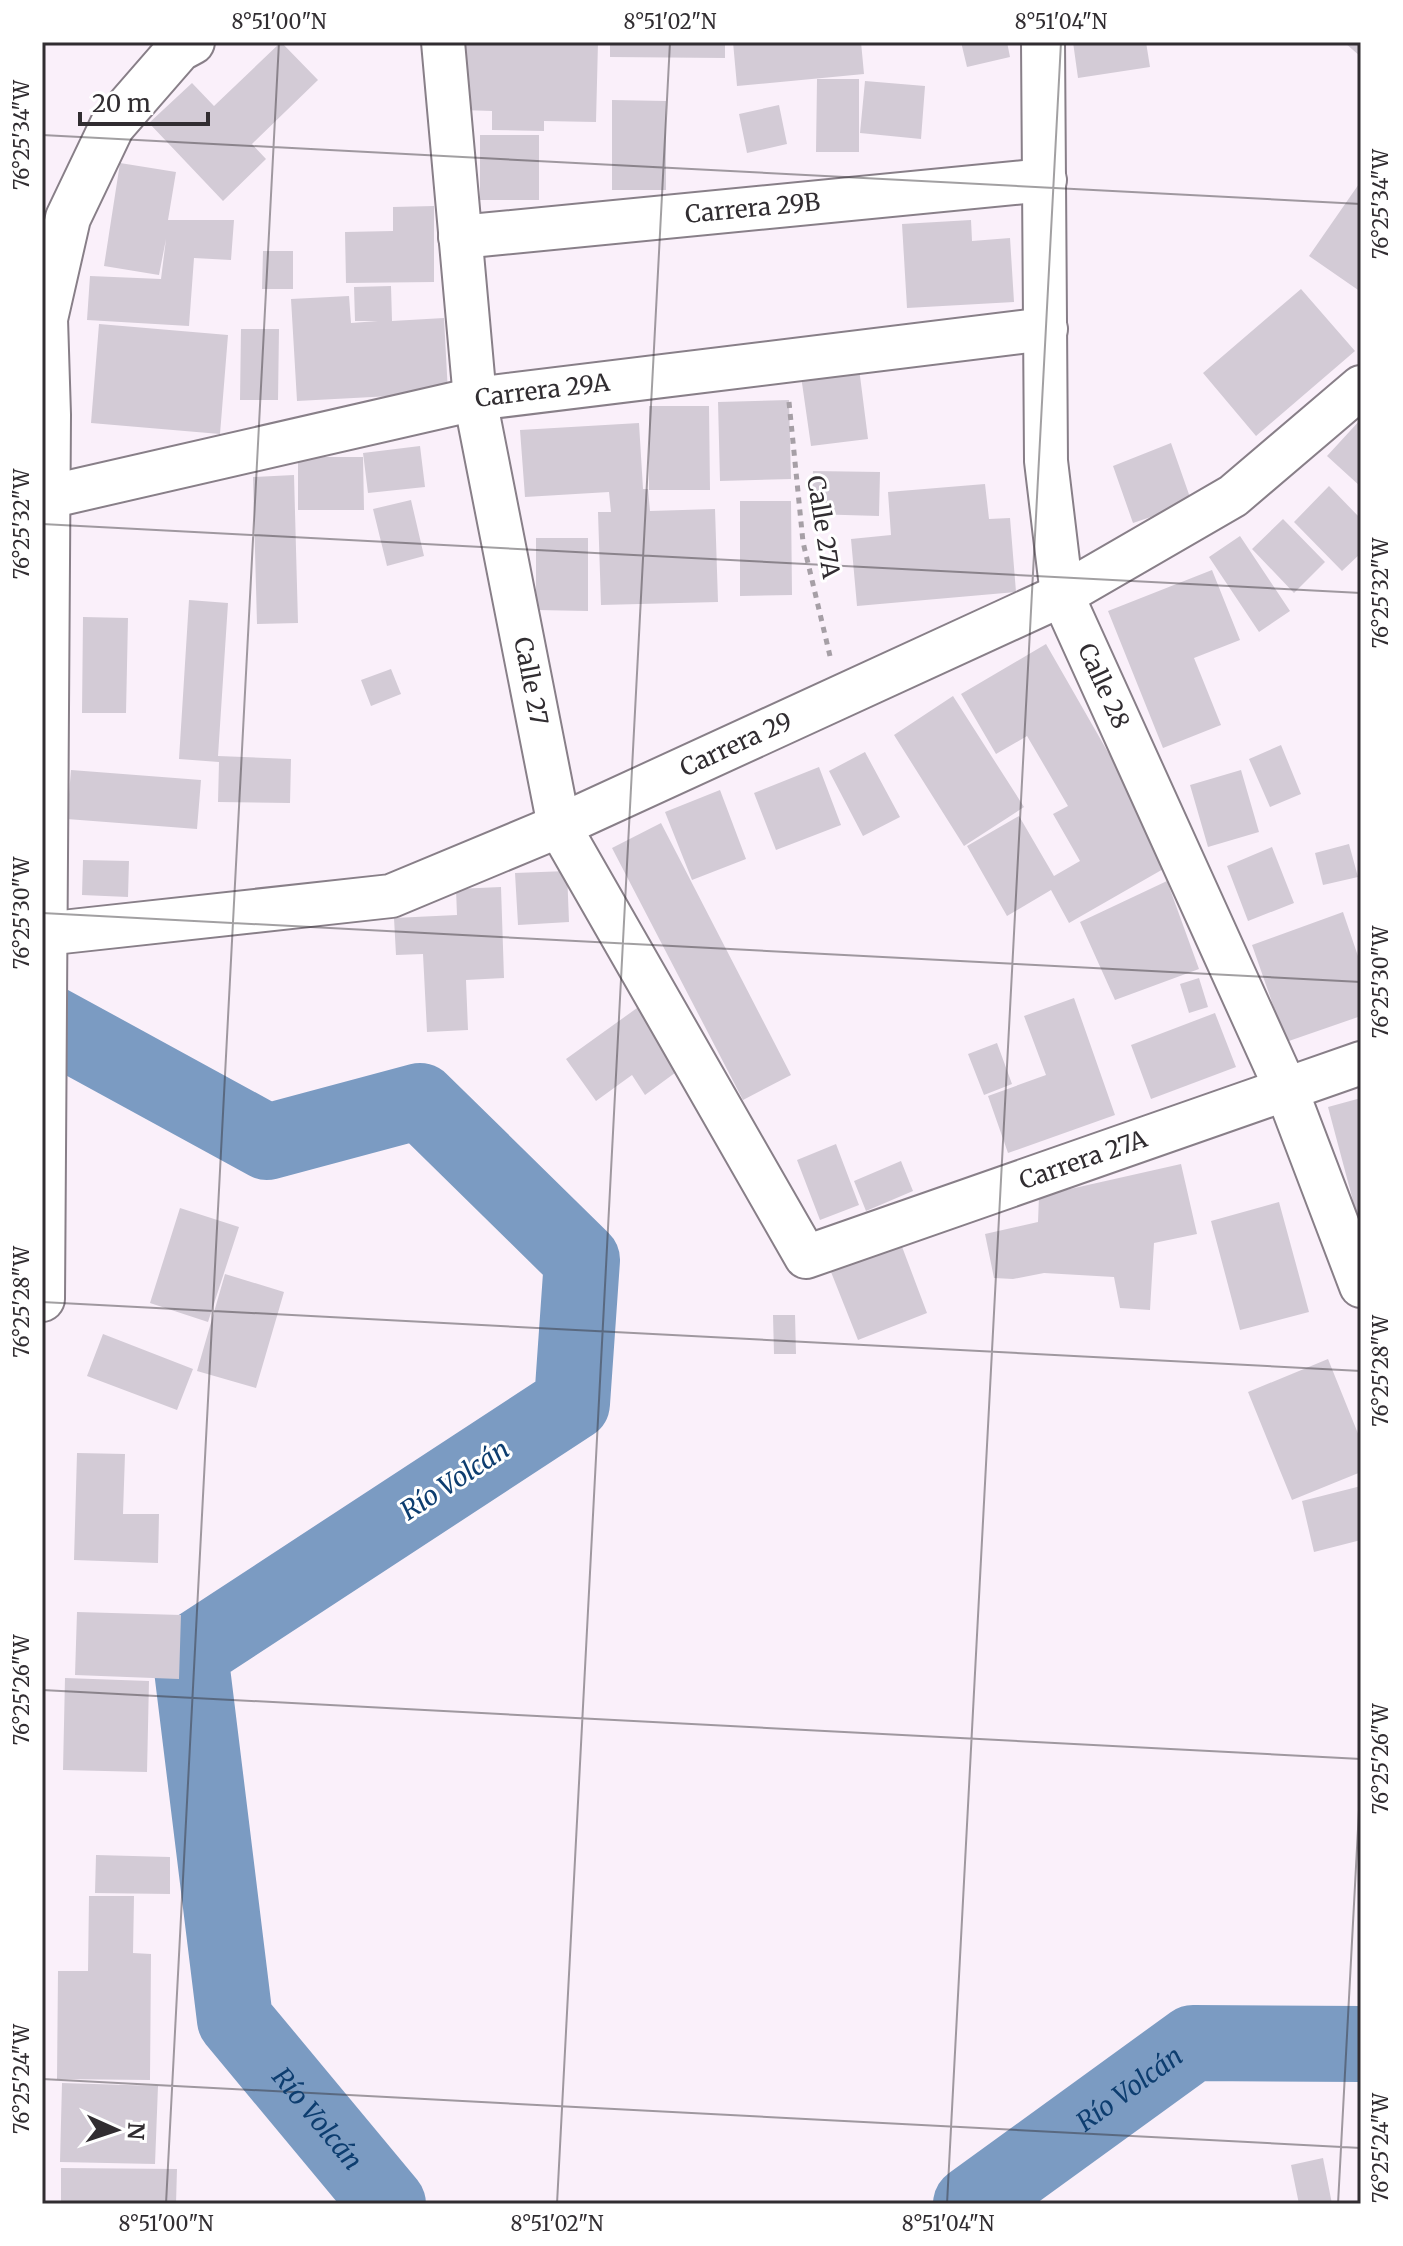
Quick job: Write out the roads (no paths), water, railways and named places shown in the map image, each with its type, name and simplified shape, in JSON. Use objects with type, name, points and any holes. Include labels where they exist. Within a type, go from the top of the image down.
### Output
[{"type":"main road","points":[[42,1299],[48,497],[44,316],[68,218],[112,126],[179,49],[192,42]]},
{"type":"street","name":"Calle 27","points":[[443,42],[475,399],[559,826],[806,1257]]},
{"type":"street","name":"Calle 28","points":[[1043,42],[1046,461],[1062,595],[1286,1089],[1361,1286]]},
{"type":"street","name":"Carrera 29B","points":[[460,237],[1045,180]]},
{"type":"street","name":"Carrera 29A","points":[[48,497],[475,399],[1046,329]]},
{"type":"street","name":"Carrera 29","points":[[44,946],[391,896],[559,826],[1062,595],[1233,496],[1361,387]]},
{"type":"street","name":"Carrera 27A","points":[[806,1257],[1361,1063]]},
{"type":"waterway","name":"Río Volcán","points":[[42,1019],[267,1142],[420,1101],[582,1260],[572,1403],[190,1653],[235,2020],[388,2204]]},
{"type":"waterway","name":"Río Volcán","points":[[971,2204],[1193,2043],[1361,2044]]}]
